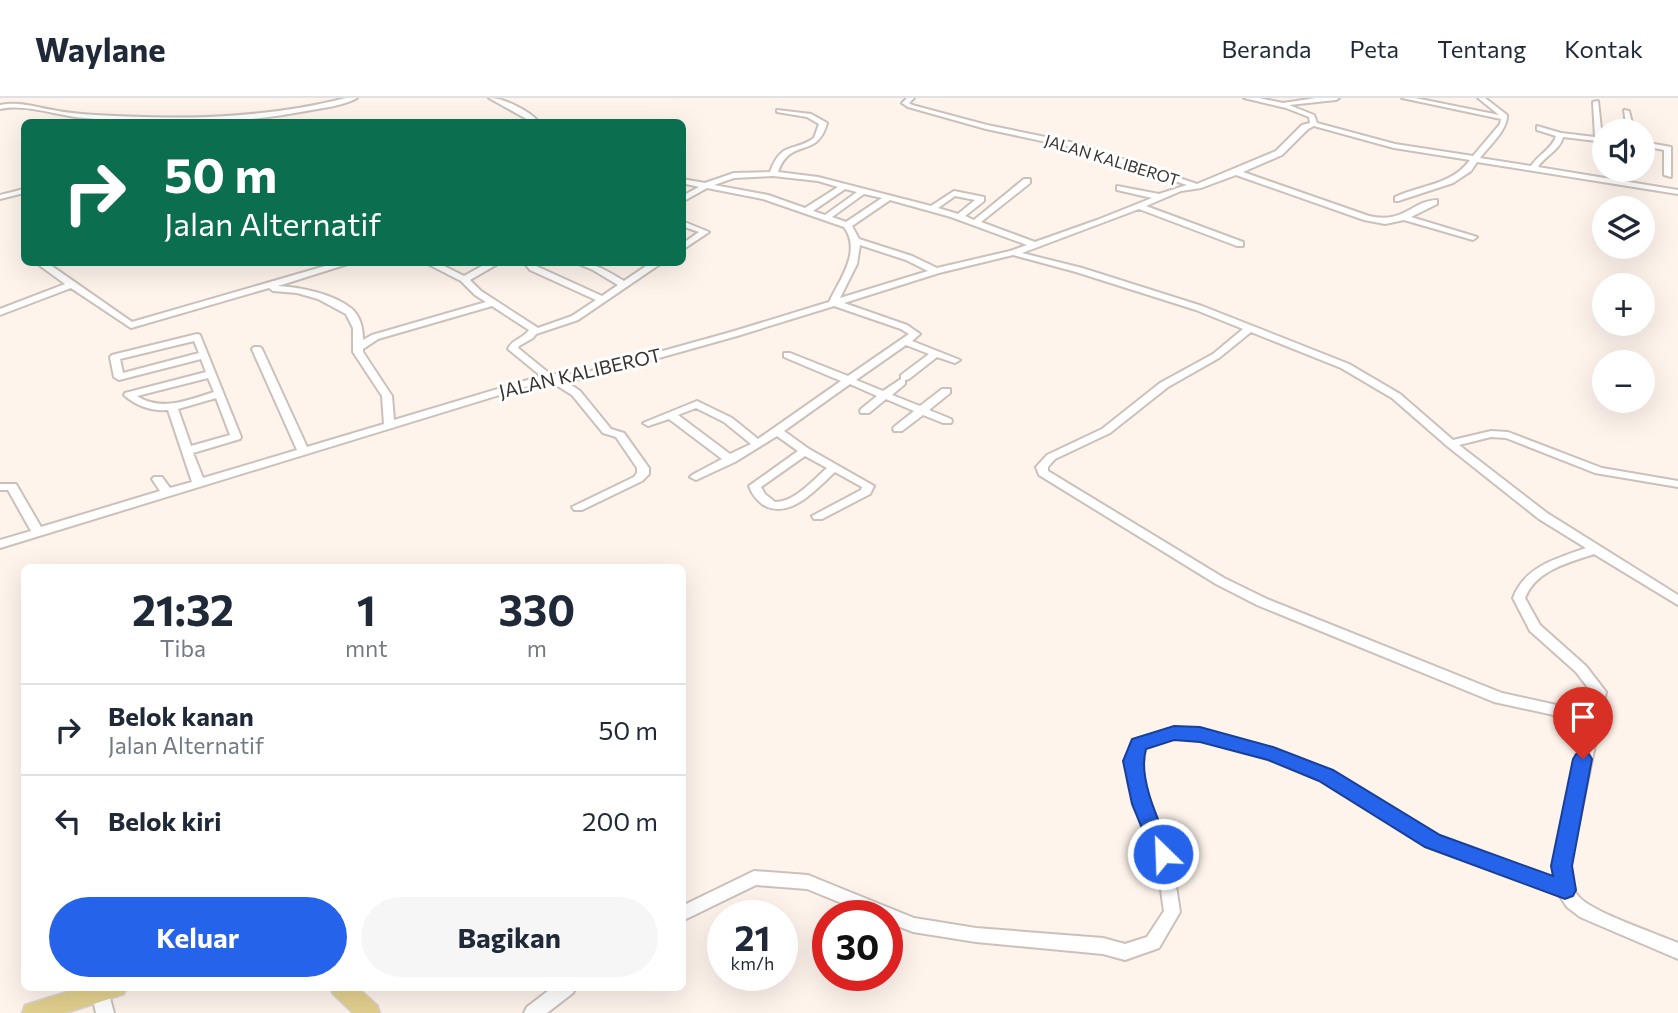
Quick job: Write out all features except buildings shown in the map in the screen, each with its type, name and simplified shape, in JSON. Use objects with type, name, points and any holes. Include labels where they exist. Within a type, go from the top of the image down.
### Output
[{"type":"main road","points":[[345,991],[369,1013]]},
{"type":"main road","points":[[37,1012],[107,997]]},
{"type":"street","points":[[0,107],[23,105],[68,114],[116,117],[273,119],[354,98]]},
{"type":"street","points":[[492,98],[532,119]]},
{"type":"street","points":[[1247,98],[1282,104],[1312,116],[1314,124],[1394,146],[1592,176]]},
{"type":"street","points":[[1282,104],[1336,98]]},
{"type":"street","points":[[1405,98],[1504,118]]},
{"type":"street","points":[[1398,200],[1409,192],[1451,183],[1475,159],[1503,124],[1504,118],[1500,110],[1481,98]]},
{"type":"street","name":"JALAN KALIBEROT","points":[[908,100],[986,127],[1072,145],[1198,186]]},
{"type":"street","points":[[1596,102],[1599,119]]},
{"type":"street","points":[[773,174],[784,154],[818,139],[823,123],[808,115],[779,111]]},
{"type":"street","points":[[1626,111],[1628,119]]},
{"type":"street","name":"JALAN KALIBEROT","points":[[0,544],[548,377],[580,377],[734,334],[936,271],[1013,253],[1179,189],[1198,186],[1236,172],[1279,153],[1306,127],[1314,124]]},
{"type":"street","points":[[1540,128],[1560,135],[1592,139]]},
{"type":"street","points":[[1534,167],[1541,157],[1558,144],[1560,135]]},
{"type":"street","points":[[1655,146],[1668,149],[1668,175]]},
{"type":"street","points":[[1236,172],[1385,222],[1404,217],[1434,202]]},
{"type":"street","points":[[686,197],[731,174],[773,174],[844,186],[959,217],[1035,245]]},
{"type":"street","points":[[976,222],[1027,181]]},
{"type":"street","points":[[686,182],[765,197],[847,225],[856,241],[855,258],[832,302],[915,334],[758,444],[696,477]]},
{"type":"street","points":[[1630,182],[1678,192]]},
{"type":"street","points":[[808,210],[844,186]]},
{"type":"street","points":[[1120,188],[1160,197]]},
{"type":"street","points":[[827,218],[863,191]]},
{"type":"street","points":[[0,197],[21,192]]},
{"type":"street","points":[[931,210],[956,193],[981,199],[959,217]]},
{"type":"street","points":[[847,225],[887,199]]},
{"type":"street","points":[[1139,206],[1240,244]]},
{"type":"street","points":[[1404,217],[1473,237]]},
{"type":"street","points":[[686,225],[705,232],[686,245]]},
{"type":"street","points":[[856,241],[909,258],[936,271]]},
{"type":"street","points":[[1013,253],[1106,278],[1199,308],[1345,366],[1396,396],[1517,497],[1593,550],[1678,601]]},
{"type":"street","points":[[45,266],[131,325],[337,266]]},
{"type":"street","points":[[436,266],[464,279],[494,303],[531,326],[534,332]]},
{"type":"street","points":[[464,279],[489,266]]},
{"type":"street","points":[[531,266],[603,300]]},
{"type":"street","points":[[591,266],[624,285]]},
{"type":"street","points":[[578,507],[638,479],[643,474],[643,468],[620,435],[607,431],[576,393],[548,377],[513,349],[515,344],[534,332],[575,318],[653,266]]},
{"type":"street","points":[[0,312],[72,284]]},
{"type":"street","points":[[265,288],[298,290],[338,304],[350,312],[358,328],[358,352],[387,396],[389,425]]},
{"type":"street","points":[[359,347],[375,337],[494,303]]},
{"type":"street","points":[[1250,328],[1216,356],[1164,385],[1105,431],[1051,457],[1042,467],[1043,473],[1220,581],[1262,602],[1499,698],[1593,718]]},
{"type":"street","points":[[187,451],[236,437],[220,394],[210,374],[197,337],[115,357],[124,393],[143,406],[172,408],[220,394]]},
{"type":"street","points":[[907,342],[955,360]]},
{"type":"street","points":[[257,349],[304,452]]},
{"type":"street","points":[[865,411],[936,353]]},
{"type":"street","points":[[119,377],[203,355]]},
{"type":"street","points":[[787,355],[947,421]]},
{"type":"street","points":[[129,396],[210,374]]},
{"type":"street","points":[[898,429],[946,391]]},
{"type":"street","points":[[648,424],[697,404],[728,420],[758,444]]},
{"type":"street","points":[[172,408],[198,484]]},
{"type":"street","points":[[671,415],[731,460]]},
{"type":"street","points":[[777,431],[805,451],[863,480],[868,489],[818,516]]},
{"type":"street","points":[[1451,444],[1491,434],[1508,435],[1599,471],[1678,484]]},
{"type":"street","points":[[805,451],[755,486],[767,503],[776,506],[790,503],[834,467]]},
{"type":"street","points":[[158,480],[167,493]]},
{"type":"street","points":[[0,487],[12,486],[38,532]]},
{"type":"street","points":[[1593,550],[1532,575],[1521,585],[1519,598],[1535,628],[1581,669],[1599,692],[1562,866],[1565,890],[1573,902],[1586,912],[1678,951]]},
{"type":"street","points":[[686,912],[754,878],[808,882],[913,925],[976,935],[1103,946],[1125,952],[1153,943],[1172,912],[1163,854],[1142,804],[1133,761],[1138,744],[1174,733],[1200,734],[1273,754],[1326,775],[1432,841],[1565,890]]},
{"type":"street","points":[[533,1013],[562,991]]},
{"type":"route","points":[[1163,854],[1149,824],[1136,783],[1133,761],[1138,744],[1174,733],[1200,734],[1273,754],[1326,775],[1432,841],[1565,890],[1562,866],[1583,759]]}]
